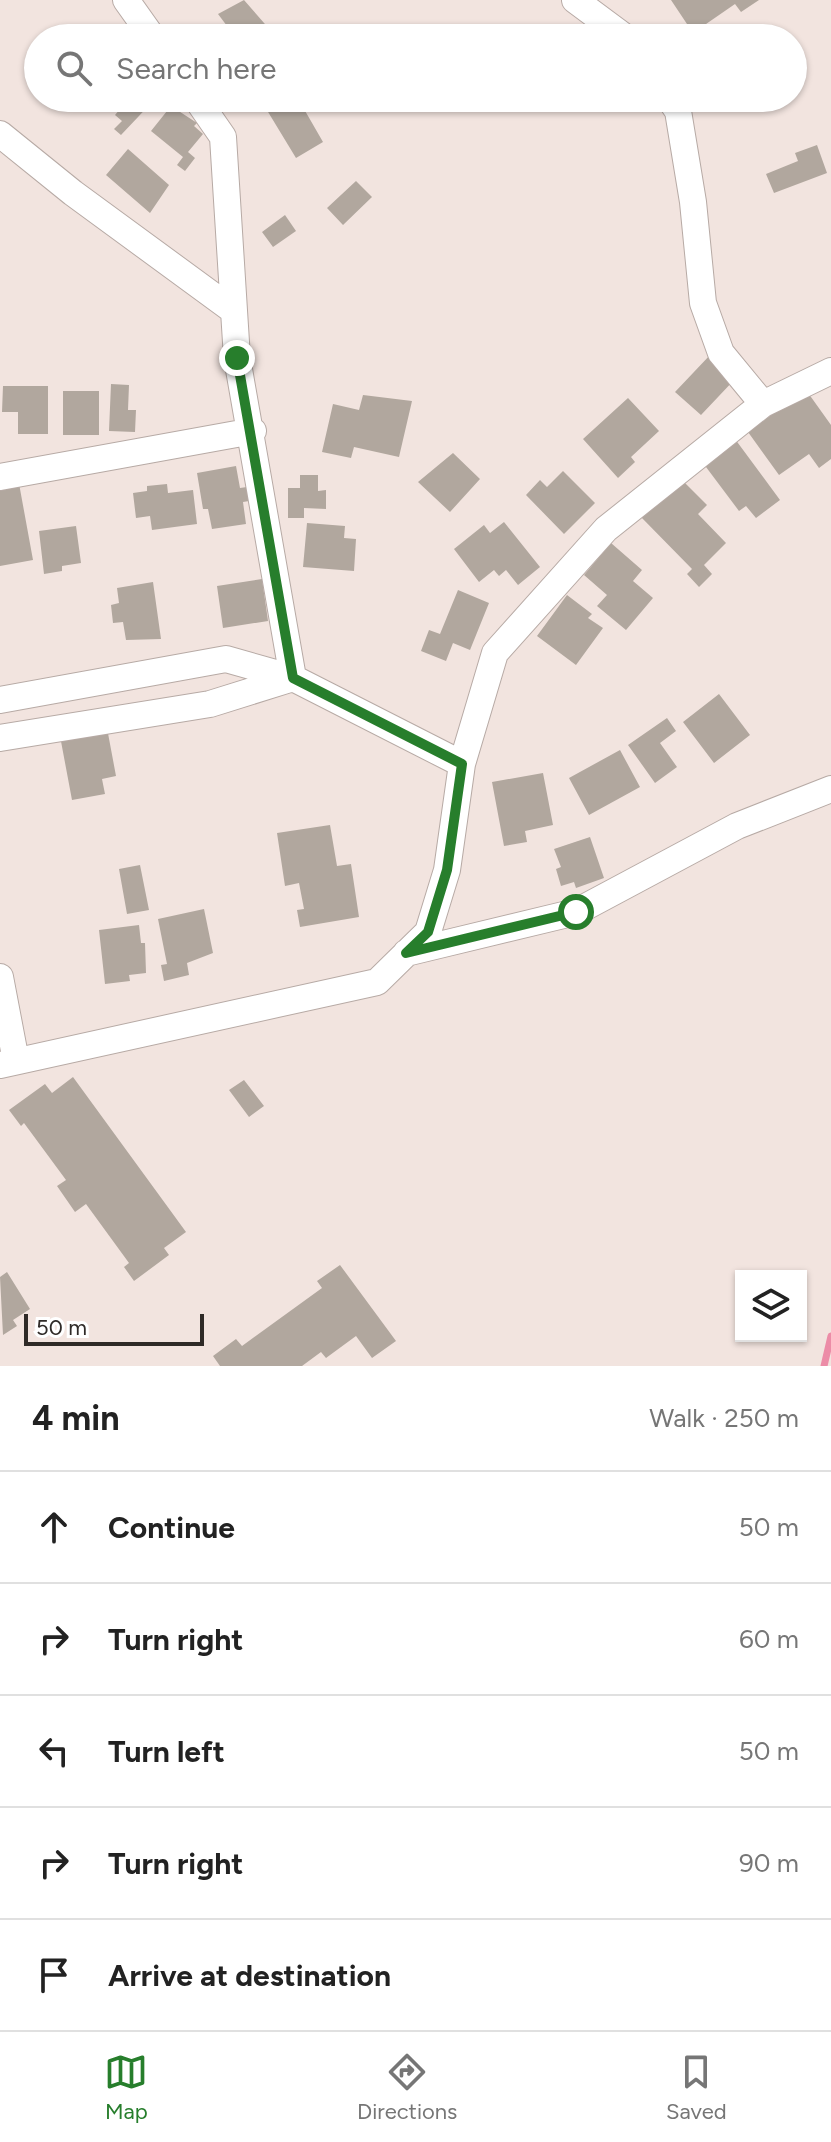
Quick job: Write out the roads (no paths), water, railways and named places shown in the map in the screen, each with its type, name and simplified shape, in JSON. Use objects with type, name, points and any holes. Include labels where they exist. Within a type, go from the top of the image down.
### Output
[{"type":"street","points":[[126,0],[143,24]]},
{"type":"street","points":[[575,0],[607,24]]},
{"type":"street","points":[[206,112],[223,137],[237,358],[253,431],[293,678]]},
{"type":"street","points":[[678,112],[693,202],[703,303],[721,353],[763,404]]},
{"type":"street","points":[[3,145],[234,311]]},
{"type":"street","points":[[0,977],[8,1063],[377,982],[428,932],[447,870],[462,764],[495,653],[606,529],[763,404],[831,371]]},
{"type":"street","points":[[0,477],[253,431]]},
{"type":"street","points":[[0,700],[226,659],[293,678],[462,764]]},
{"type":"street","points":[[0,738],[210,704],[293,678]]},
{"type":"street","points":[[406,953],[576,912],[737,826],[831,789]]},
{"type":"waterway","points":[[824,1366],[831,1336]]}]
